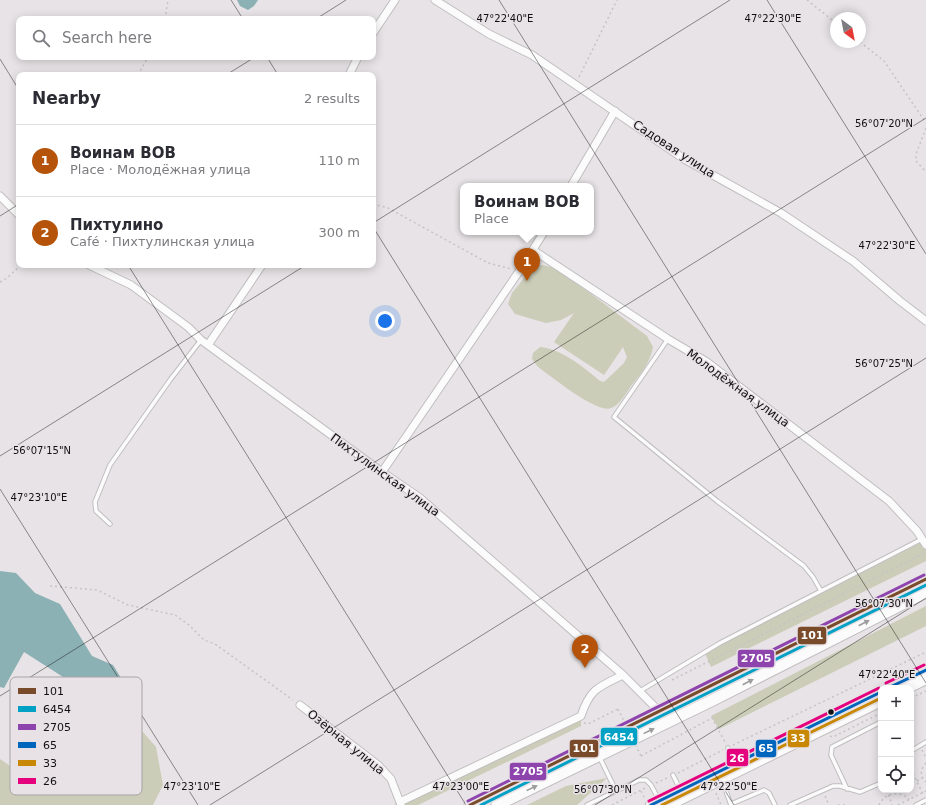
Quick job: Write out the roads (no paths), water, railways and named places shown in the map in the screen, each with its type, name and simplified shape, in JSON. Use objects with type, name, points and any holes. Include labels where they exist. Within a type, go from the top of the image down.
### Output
[{"type":"main road","points":[[470,805],[926,579]]},
{"type":"main road","points":[[497,805],[926,592]]},
{"type":"street","points":[[376,28],[395,0]]},
{"type":"street","name":"Садовая улица","points":[[435,0],[489,34],[532,55],[684,159],[781,213],[853,261],[900,302],[926,320]]},
{"type":"street","points":[[350,72],[356,60]]},
{"type":"street","points":[[573,183],[615,111]]},
{"type":"street","points":[[0,196],[16,212]]},
{"type":"street","points":[[382,472],[520,270],[542,235]]},
{"type":"street","name":"Молодёжная улица","points":[[533,250],[668,339],[707,362],[890,501],[924,542]]},
{"type":"street","name":"Пихтулинская улица","points":[[95,268],[130,286],[188,327],[200,340],[420,498],[623,675],[660,712]]},
{"type":"street","points":[[208,345],[260,268]]},
{"type":"street","points":[[894,685],[926,670]]},
{"type":"street","points":[[401,803],[581,716],[587,698],[599,687],[623,675]]},
{"type":"street","points":[[914,685],[926,679]]},
{"type":"street","points":[[738,767],[878,694]]},
{"type":"street","points":[[657,804],[878,702]]},
{"type":"street","name":"Озёрная улица","points":[[300,705],[378,765],[391,779],[401,803]]},
{"type":"street","points":[[657,804],[680,790],[720,775]]},
{"type":"lane","points":[[668,339],[614,417],[717,501],[804,566],[813,577],[821,591]]},
{"type":"lane","points":[[110,524],[96,511],[95,502],[110,465],[200,340]]},
{"type":"lane","points":[[640,691],[720,643],[821,591],[924,542]]},
{"type":"lane","points":[[847,789],[831,755],[832,747],[878,724]]},
{"type":"lane","points":[[914,749],[926,742]]},
{"type":"lane","points":[[728,748],[738,767]]},
{"type":"lane","points":[[599,755],[616,791]]},
{"type":"lane","points":[[673,775],[680,790]]},
{"type":"lane","points":[[720,775],[731,805],[764,790],[769,793],[774,805]]},
{"type":"lane","points":[[587,805],[639,780],[646,780],[651,785],[657,804]]},
{"type":"lane","points":[[790,805],[833,786],[860,792],[878,784]]},
{"type":"lane","points":[[916,805],[926,800]]},
{"type":"water","points":[[237,0],[258,0],[254,6],[248,10],[240,6]]},
{"type":"water","points":[[0,571],[16,573],[35,593],[60,604],[92,656],[113,665],[120,677],[63,677],[24,652],[4,688],[0,687]]},
{"type":"place","name":"Воинам ВОВ","points":[[527,281]]},
{"type":"place","name":"Пихтулино","points":[[585,668]]}]
